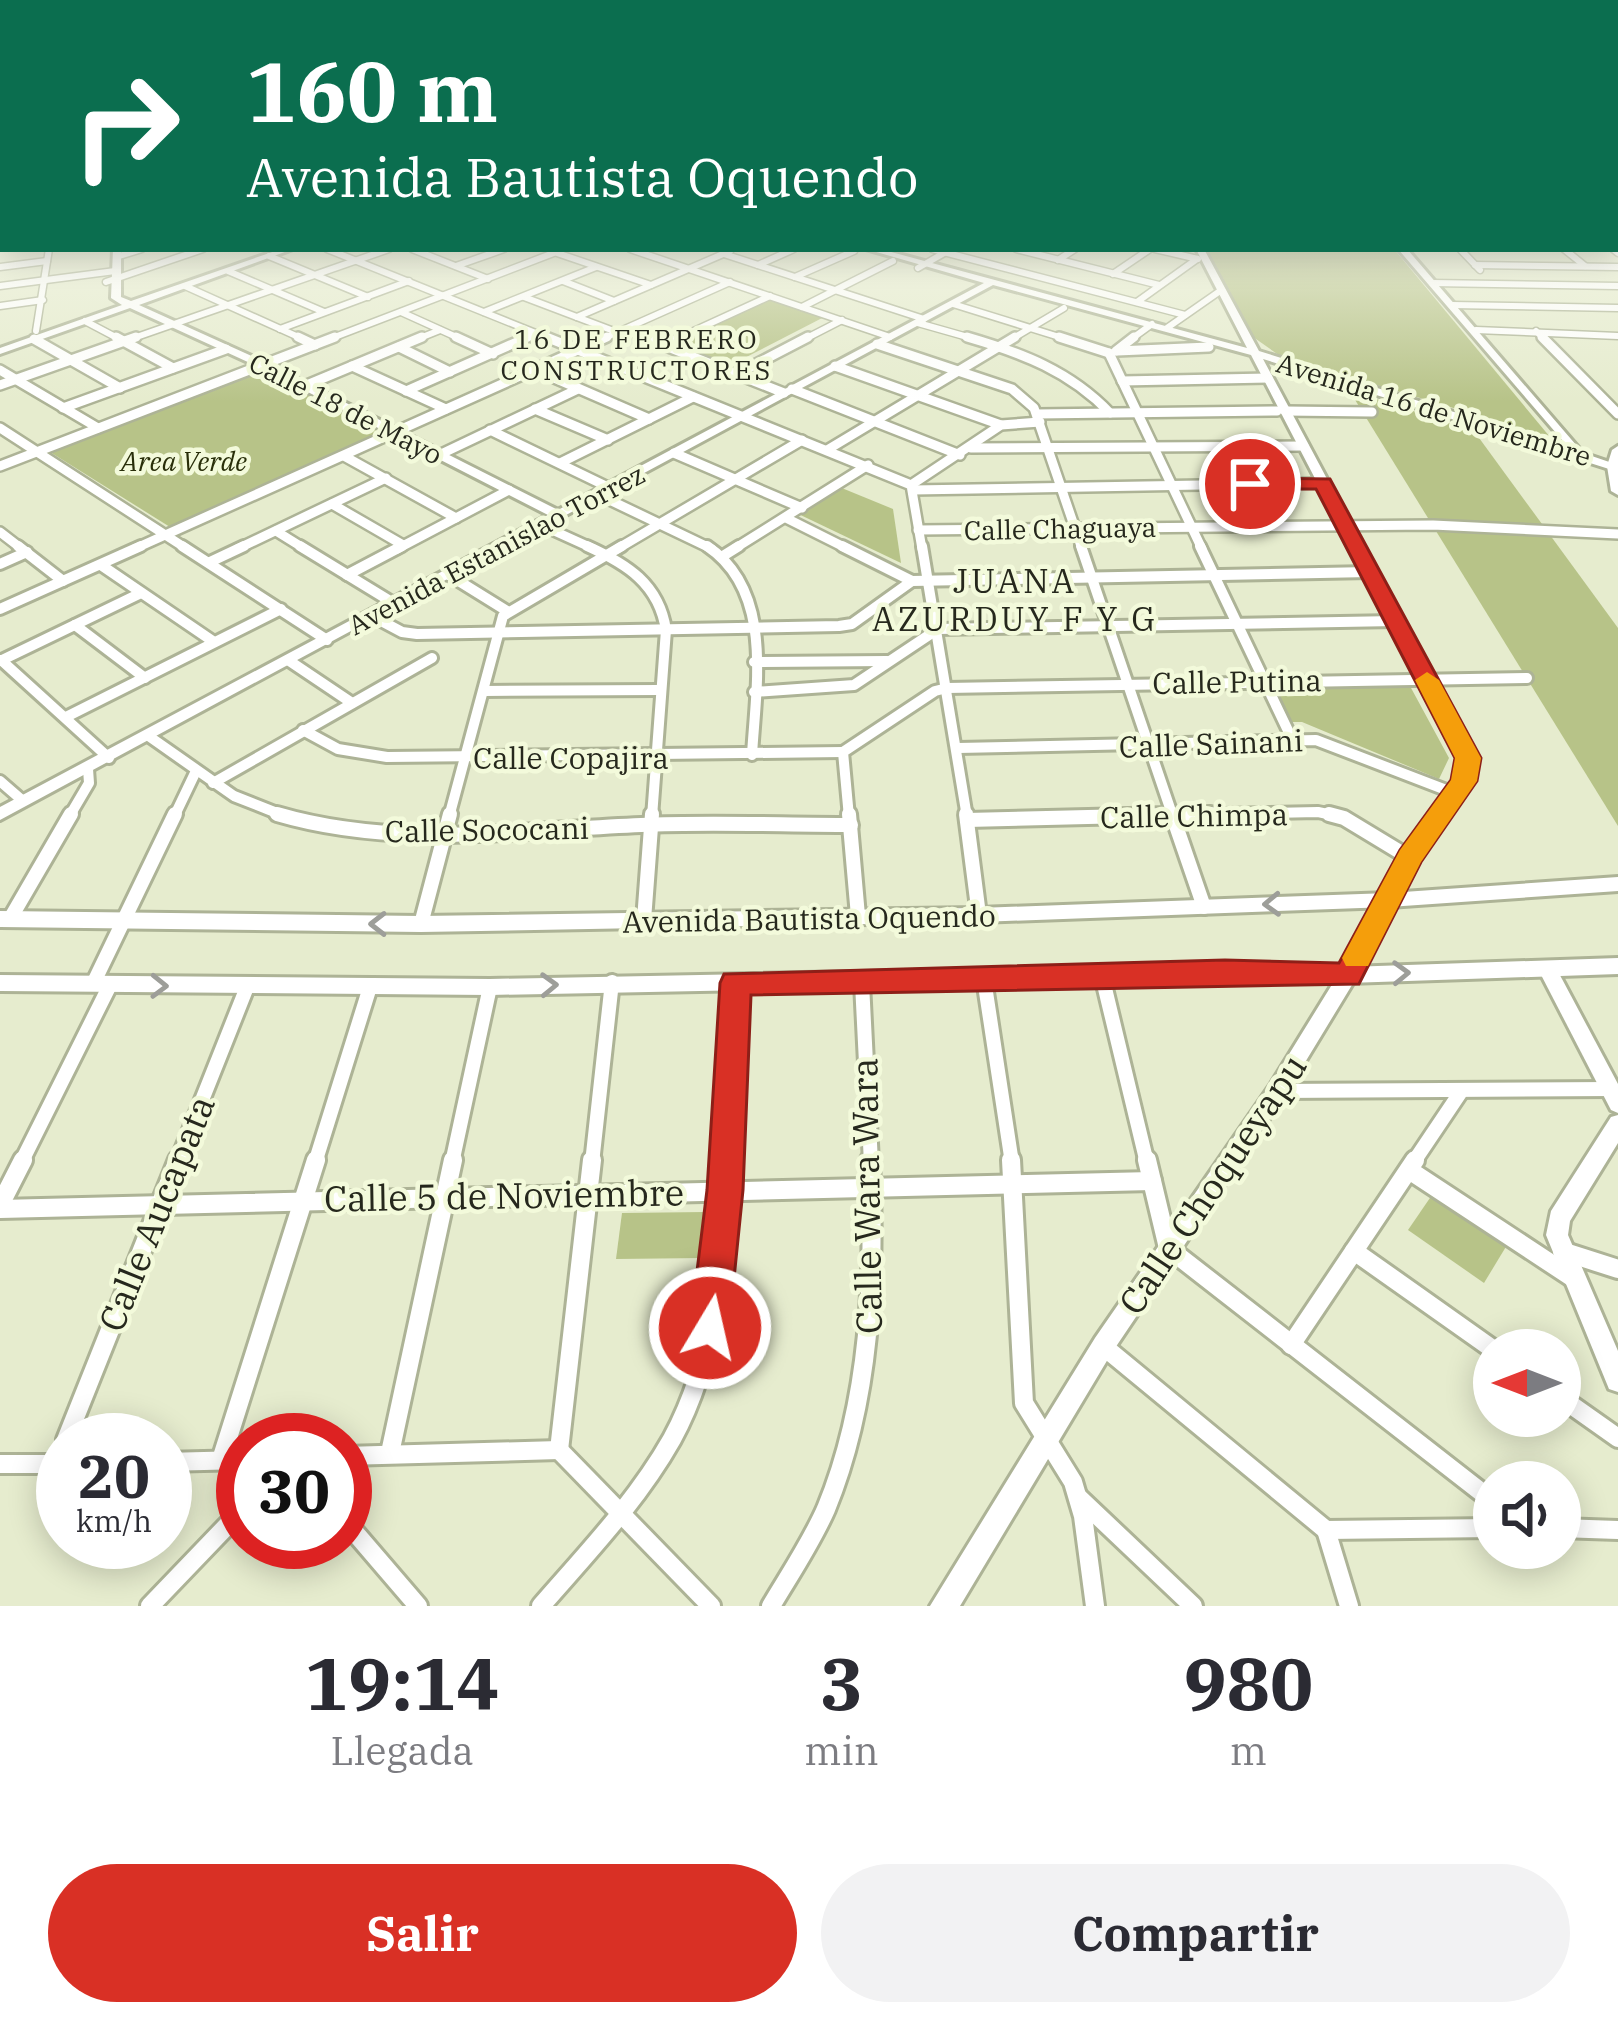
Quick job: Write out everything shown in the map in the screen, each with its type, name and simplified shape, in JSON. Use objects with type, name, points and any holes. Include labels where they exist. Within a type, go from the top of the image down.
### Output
[{"type":"main road","points":[[1618,450],[1618,491]]},
{"type":"main road","name":"Avenida Bautista Oquendo","points":[[5,919],[421,924],[979,915],[1389,900],[1618,884]]},
{"type":"main road","name":"Avenida Bautista Oquendo","points":[[0,983],[490,987],[1348,975],[1618,966]]},
{"type":"street","points":[[35,335],[48,252]]},
{"type":"street","points":[[114,252],[106,300],[121,305]]},
{"type":"street","points":[[0,286],[110,276],[193,252]]},
{"type":"street","points":[[35,335],[228,271],[270,252]]},
{"type":"street","points":[[0,347],[270,252],[368,297]]},
{"type":"street","points":[[335,252],[868,465],[912,488],[1323,483]]},
{"type":"street","points":[[0,385],[380,252]]},
{"type":"street","points":[[419,252],[488,279]]},
{"type":"street","points":[[455,267],[496,252]]},
{"type":"street","points":[[0,466],[555,252]]},
{"type":"street","points":[[564,252],[652,285]]},
{"type":"street","points":[[639,252],[842,320],[1025,397],[1038,418],[1204,907]]},
{"type":"street","points":[[651,256],[661,252]]},
{"type":"street","points":[[577,317],[729,252]]},
{"type":"street","points":[[758,265],[787,252]]},
{"type":"street","points":[[795,277],[847,252]]},
{"type":"street","name":"Avenida 16 de Noviembre","points":[[859,252],[922,266]]},
{"type":"street","name":"Avenida 16 de Noviembre","points":[[879,252],[1064,308],[1167,328],[1254,353],[1616,467]]},
{"type":"street","points":[[922,266],[947,252]]},
{"type":"street","points":[[952,252],[1185,315]]},
{"type":"street","points":[[991,264],[1012,252]]},
{"type":"street","points":[[1028,252],[1159,285]]},
{"type":"street","points":[[1058,260],[1071,252]]},
{"type":"street","points":[[1113,274],[1148,252]]},
{"type":"street","points":[[1405,252],[1578,452]]},
{"type":"street","points":[[1463,252],[1492,284]]},
{"type":"street","points":[[1511,252],[1525,266]]},
{"type":"street","points":[[1568,252],[1585,266]]},
{"type":"street","points":[[724,254],[1065,373],[1110,413]]},
{"type":"street","points":[[1137,302],[1201,256],[1425,676]]},
{"type":"street","points":[[0,267],[47,261]]},
{"type":"street","points":[[802,307],[893,261]]},
{"type":"street","points":[[1475,265],[1618,267]]},
{"type":"street","points":[[482,312],[596,267]]},
{"type":"street","points":[[228,271],[325,313]]},
{"type":"street","points":[[280,329],[410,281]]},
{"type":"street","points":[[562,281],[614,301]]},
{"type":"street","points":[[1040,295],[1059,281]]},
{"type":"street","points":[[0,609],[730,282]]},
{"type":"street","points":[[1432,283],[1618,286]]},
{"type":"street","name":"Avenida 16 de Noviembre","points":[[988,284],[1040,295],[1209,347],[1244,356],[1254,353]]},
{"type":"street","name":"Avenida Estanislao Torrez","points":[[0,814],[988,284]]},
{"type":"street","points":[[185,286],[316,345]]},
{"type":"street","points":[[1167,328],[1220,291]]},
{"type":"street","points":[[664,345],[770,296]]},
{"type":"street","points":[[523,297],[961,455]]},
{"type":"street","points":[[0,306],[43,299]]},
{"type":"street","points":[[952,304],[1113,351],[1209,347]]},
{"type":"street","name":"Calle 18 de Mayo","points":[[121,305],[175,323],[559,515]]},
{"type":"street","points":[[1452,305],[1618,308]]},
{"type":"street","points":[[827,450],[1064,308]]},
{"type":"street","points":[[401,312],[493,354]]},
{"type":"street","points":[[737,374],[842,320]]},
{"type":"street","points":[[85,321],[173,368]]},
{"type":"street","points":[[1113,351],[1149,327]]},
{"type":"street","points":[[302,387],[440,330]]},
{"type":"street","points":[[1476,330],[1618,336]]},
{"type":"street","points":[[1536,331],[1618,414]]},
{"type":"street","points":[[406,391],[535,334]]},
{"type":"street","points":[[35,335],[120,388]]},
{"type":"street","points":[[399,347],[450,372]]},
{"type":"street","points":[[63,409],[226,349]]},
{"type":"street","points":[[1113,351],[1122,381],[1293,741]]},
{"type":"street","points":[[352,366],[446,409]]},
{"type":"street","points":[[835,366],[1001,424],[1137,412],[1372,412]]},
{"type":"street","points":[[0,370],[98,428]]},
{"type":"street","points":[[536,370],[650,419]]},
{"type":"street","points":[[1122,381],[1268,378]]},
{"type":"street","points":[[439,455],[578,389]]},
{"type":"street","points":[[560,464],[693,397]]},
{"type":"street","points":[[536,409],[608,440]]},
{"type":"street","points":[[912,488],[1001,424]]},
{"type":"street","points":[[2,430],[327,640]]},
{"type":"street","points":[[490,430],[723,556],[743,581],[754,611],[752,754]]},
{"type":"street","points":[[421,924],[497,633],[507,611],[802,440]]},
{"type":"street","points":[[971,448],[1304,446]]},
{"type":"street","points":[[674,453],[802,508]]},
{"type":"street","points":[[344,456],[456,518]]},
{"type":"street","points":[[723,556],[868,465]]},
{"type":"street","points":[[210,562],[386,478]]},
{"type":"street","points":[[912,488],[958,748],[979,915]]},
{"type":"street","points":[[347,575],[509,490]]},
{"type":"street","points":[[332,504],[403,545]]},
{"type":"street","points":[[785,518],[912,580],[1370,572]]},
{"type":"street","points":[[541,525],[647,580],[664,605],[644,920]]},
{"type":"street","name":"Calle Chaguaya","points":[[918,530],[1345,525],[1618,535]]},
{"type":"street","points":[[276,531],[395,604]]},
{"type":"street","points":[[0,532],[63,580]]},
{"type":"street","points":[[0,564],[27,552]]},
{"type":"street","points":[[101,565],[214,642]]},
{"type":"street","points":[[449,574],[507,611]]},
{"type":"street","points":[[372,616],[409,634],[852,624],[912,580]]},
{"type":"street","points":[[109,758],[0,660],[141,593]]},
{"type":"street","points":[[66,717],[281,609]]},
{"type":"street","points":[[754,692],[845,688],[938,629],[1396,621]]},
{"type":"street","points":[[75,625],[145,678]]},
{"type":"street","points":[[213,784],[432,658]]},
{"type":"street","points":[[288,660],[352,703]]},
{"type":"street","points":[[754,662],[888,661]]},
{"type":"street","name":"Calle Putina","points":[[947,688],[1425,676],[1526,678]]},
{"type":"street","name":"Calle Choqueyapu","points":[[944,1606],[1103,1346],[1277,1090],[1348,975],[1410,857],[1464,781],[1468,758],[1425,676]]},
{"type":"street","points":[[858,916],[843,752],[935,691],[947,688]]},
{"type":"street","points":[[484,691],[659,690]]},
{"type":"street","name":"Calle Copajira","points":[[304,730],[357,752],[465,757],[843,752]]},
{"type":"street","name":"Calle Sococani","points":[[149,737],[235,799],[304,824],[395,834],[650,825],[850,825]]},
{"type":"street","name":"Calle Sainani","points":[[958,748],[1328,741],[1454,794]]},
{"type":"street","points":[[5,919],[89,782],[88,769]]},
{"type":"street","points":[[0,1207],[102,984],[123,921],[196,770]]},
{"type":"street","points":[[0,781],[23,801]]},
{"type":"street","name":"Calle Chimpa","points":[[967,820],[1332,814],[1410,857]]},
{"type":"street","points":[[1547,969],[1615,1096]]},
{"type":"street","points":[[1102,976],[1168,1248],[1473,1486]]},
{"type":"street","points":[[984,979],[1015,1185],[1024,1402],[1066,1466],[1078,1497],[1095,1606]]},
{"type":"street","points":[[559,1450],[612,982]]},
{"type":"street","points":[[541,1606],[620,1514],[675,1433],[702,1364],[717,1292],[735,983]]},
{"type":"street","name":"Calle Wara Wara","points":[[771,1606],[827,1507],[850,1438],[870,1335],[862,983]]},
{"type":"street","name":"Calle Aucapata","points":[[77,1413],[248,987]]},
{"type":"street","points":[[236,1413],[370,987]]},
{"type":"street","points":[[390,1453],[490,987]]},
{"type":"street","points":[[1277,1090],[1615,1096]]},
{"type":"street","points":[[1291,1345],[1462,1090]]},
{"type":"street","points":[[1618,1124],[1559,1218],[1557,1235],[1618,1380]]},
{"type":"street","points":[[1408,1169],[1574,1279]]},
{"type":"street","name":"Calle 5 de Noviembre","points":[[0,1207],[1152,1181]]},
{"type":"street","points":[[1561,1250],[1618,1269]]},
{"type":"street","points":[[1354,1251],[1473,1335]]},
{"type":"street","points":[[1103,1346],[1326,1530],[1349,1606]]},
{"type":"street","points":[[1581,1412],[1618,1438]]},
{"type":"street","points":[[372,1454],[559,1450],[711,1606]]},
{"type":"street","points":[[0,1464],[36,1461]]},
{"type":"street","points":[[1078,1497],[1193,1606]]},
{"type":"street","points":[[1326,1530],[1473,1528]]},
{"type":"street","points":[[1581,1529],[1618,1530]]},
{"type":"street","points":[[150,1606],[216,1538]]},
{"type":"street","points":[[372,1552],[418,1606]]},
{"type":"green space","points":[[1207,252],[1396,252],[1550,437],[1280,356],[1246,332]]},
{"type":"green space","points":[[765,296],[826,316],[729,366],[670,344]]},
{"type":"green space","name":"Area Verde","points":[[263,370],[382,432],[170,527],[50,452]]},
{"type":"green space","points":[[1349,390],[1474,431],[1618,628],[1618,826]]},
{"type":"green space","points":[[832,484],[893,509],[901,563],[790,510]]},
{"type":"green space","points":[[1404,675],[1449,758],[1439,779],[1302,722],[1282,722],[1261,676]]},
{"type":"green space","points":[[1432,1195],[1507,1245],[1484,1283],[1408,1230]]},
{"type":"green space","points":[[705,1212],[703,1258],[616,1259],[622,1213]]},
{"type":"slow traffic","points":[[1357,958],[1410,857],[1464,781],[1468,758],[1427,680]]},
{"type":"district","name":"16 DE FEBRERO CONSTRUCTORES","points":[[637,354]]},
{"type":"district","name":"JUANA AZURDUY F Y G","points":[[1015,599]]},
{"type":"route","points":[[710,1328],[725,1190],[735,983],[1225,973],[1348,975],[1410,857],[1464,781],[1468,758],[1323,483],[1250,484]]}]
